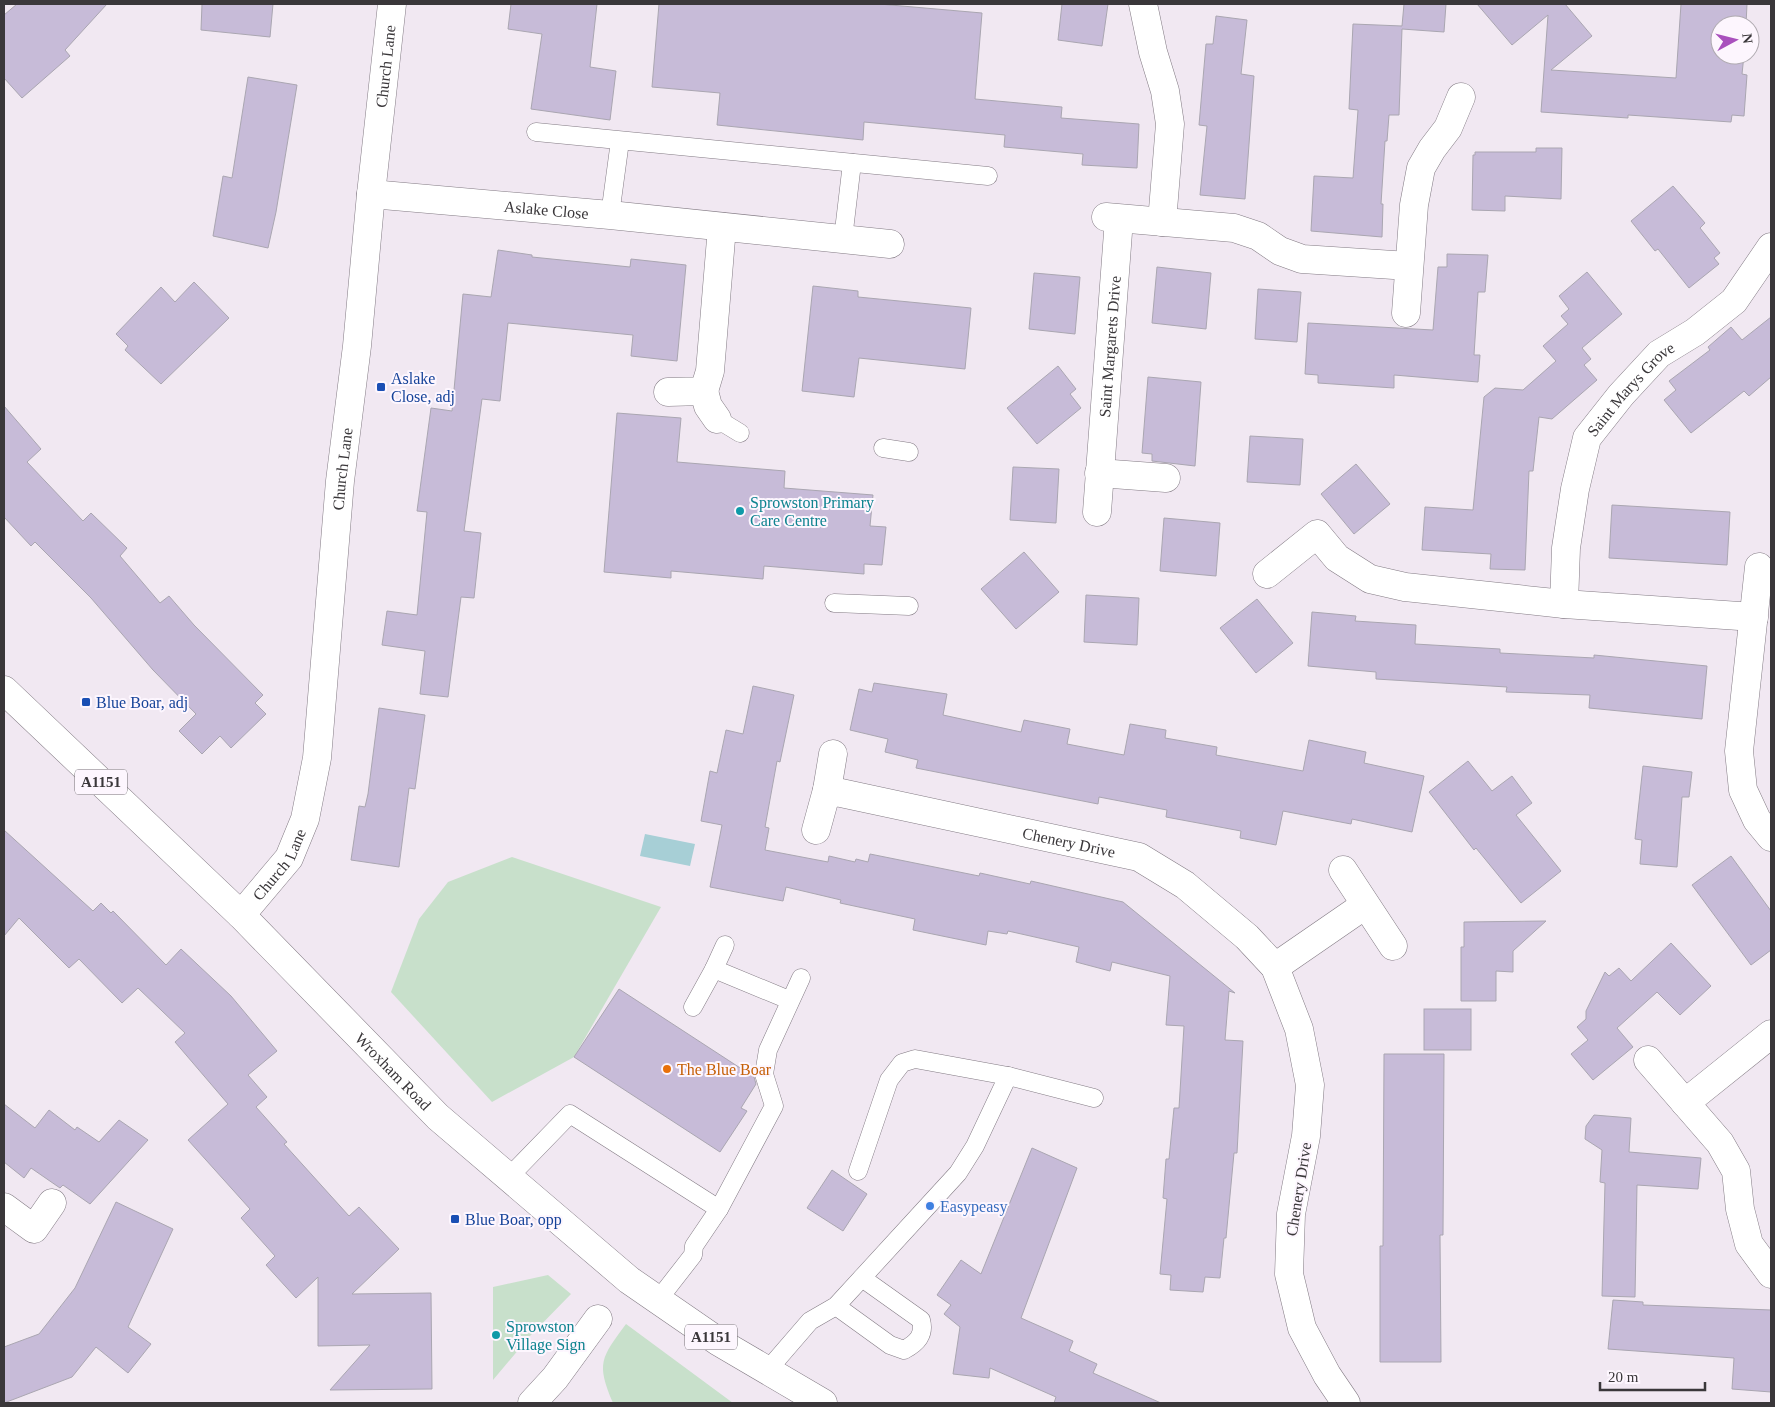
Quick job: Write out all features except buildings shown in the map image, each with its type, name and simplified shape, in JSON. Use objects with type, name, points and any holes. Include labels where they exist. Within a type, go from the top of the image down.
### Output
[{"type":"street","name":"Church Lane","points":[[242,915],[289,858],[305,819],[317,758],[340,481],[357,346],[371,194],[392,4]]},
{"type":"street","points":[[1143,4],[1153,52],[1165,91],[1170,124],[1162,222]]},
{"type":"street","points":[[1406,313],[1414,205],[1421,168],[1432,149],[1448,128],[1461,97]]},
{"type":"street","name":"Aslake Close","points":[[371,194],[610,215],[890,244]]},
{"type":"street","name":"Saint Margarets Drive","points":[[1097,512],[1113,218],[1234,228],[1258,236],[1280,251],[1302,259],[1409,266]]},
{"type":"street","points":[[717,419],[708,406],[704,391],[710,371],[722,227]]},
{"type":"street","name":"Saint Marys Grove","points":[[1564,604],[1566,548],[1575,489],[1586,438],[1621,395],[1659,354],[1695,332],[1734,301],[1771,247]]},
{"type":"street","points":[[668,392],[704,391]]},
{"type":"street","points":[[1099,473],[1166,478]]},
{"type":"street","points":[[1267,574],[1317,534],[1337,558],[1370,580],[1405,587],[1564,604],[1754,617]]},
{"type":"street","points":[[1759,566],[1739,751],[1743,790],[1757,820],[1771,837]]},
{"type":"street","name":"Wroxham Road","points":[[4,690],[242,915],[438,1117],[508,1178],[629,1280],[766,1372],[824,1403]]},
{"type":"street","points":[[816,830],[827,790],[833,754]]},
{"type":"street","name":"Chenery Drive","points":[[827,790],[1139,857],[1185,886],[1247,937],[1275,967],[1298,1029],[1310,1085],[1306,1136],[1291,1214],[1289,1274],[1302,1328],[1327,1375],[1346,1403]]},
{"type":"street","points":[[1343,870],[1393,946]]},
{"type":"street","points":[[1275,967],[1365,905]]},
{"type":"street","points":[[1685,1103],[1771,1034]]},
{"type":"street","points":[[1648,1060],[1720,1142],[1736,1171],[1740,1209],[1749,1244],[1771,1274]]},
{"type":"street","points":[[4,1207],[34,1229],[52,1203]]},
{"type":"street","points":[[532,1403],[556,1391],[598,1319]]},
{"type":"lane","points":[[536,132],[988,176]]},
{"type":"lane","points":[[610,215],[620,140]]},
{"type":"lane","points":[[843,239],[852,163]]},
{"type":"lane","points":[[717,419],[740,433]]},
{"type":"lane","points":[[883,448],[909,452]]},
{"type":"lane","points":[[834,603],[909,606]]},
{"type":"lane","points":[[693,1008],[714,969],[724,945]]},
{"type":"lane","points":[[714,969],[789,1000]]},
{"type":"lane","points":[[658,1300],[694,1255],[694,1246],[719,1209],[774,1106],[764,1074],[768,1050],[789,1000],[801,978]]},
{"type":"lane","points":[[858,1171],[889,1080],[902,1063],[915,1058],[1008,1076],[1094,1098]]},
{"type":"lane","points":[[766,1372],[810,1321],[836,1306],[958,1173],[975,1146],[1008,1076]]},
{"type":"lane","points":[[508,1178],[570,1114],[719,1209]]},
{"type":"lane","points":[[836,1306],[890,1345],[904,1350],[920,1338],[923,1329],[921,1320],[862,1278]]},
{"type":"green space","points":[[512,857],[661,907],[574,1057],[492,1102],[391,992],[419,919],[448,882]]},
{"type":"green space","points":[[548,1275],[571,1294],[530,1336],[493,1380],[493,1287]]},
{"type":"green space","points":[[626,1324],[733,1403],[613,1403],[604,1379],[604,1361],[606,1353]]},
{"type":"water","points":[[645,834],[695,844],[690,866],[640,856]]},
{"type":"place","name":"Aslake Close, adj","points":[[381,387]]},
{"type":"place","name":"Sprowston Primary Care Centre","points":[[740,511]]},
{"type":"place","name":"Blue Boar, adj","points":[[86,702]]},
{"type":"place","name":"The Blue Boar","points":[[667,1069]]},
{"type":"place","name":"Easypeasy","points":[[930,1206]]},
{"type":"place","name":"Blue Boar, opp","points":[[455,1219]]},
{"type":"place","name":"Sprowston Village Sign","points":[[496,1335]]}]
